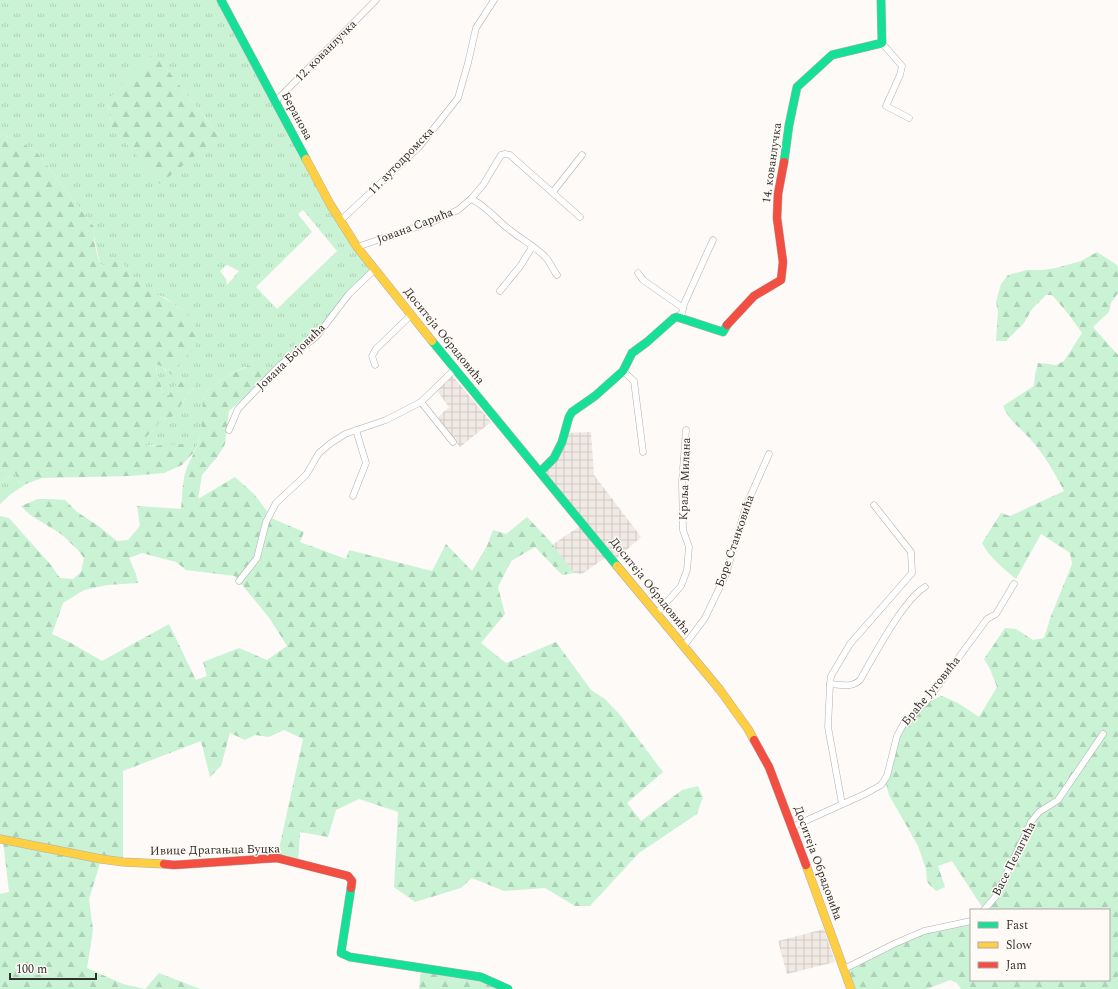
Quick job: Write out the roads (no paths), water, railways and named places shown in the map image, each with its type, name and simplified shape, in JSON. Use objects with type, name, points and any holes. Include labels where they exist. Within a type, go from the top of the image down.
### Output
[{"type":"street","name":"Беранова","points":[[221,0],[340,221],[355,245]]},
{"type":"street","name":"12. кованлучка","points":[[276,101],[376,0]]},
{"type":"street","name":"11. аутодромска","points":[[340,221],[419,147],[458,98],[467,68],[476,28],[494,0]]},
{"type":"street","points":[[881,0],[882,43],[902,66],[900,75],[886,106],[909,118]]},
{"type":"street","name":"14. кованлучка","points":[[677,317],[723,332],[729,322],[754,296],[781,280],[783,262],[777,218],[778,194],[789,125],[798,87],[832,55],[882,43]]},
{"type":"street","name":"Јована Сарића","points":[[355,245],[434,221],[451,214],[472,199],[483,185],[501,155],[505,154],[510,155],[580,217]]},
{"type":"street","points":[[553,192],[582,155]]},
{"type":"street","points":[[472,199],[483,205],[501,223],[547,260],[557,275]]},
{"type":"street","points":[[540,472],[554,458],[562,442],[569,417],[572,412],[595,396],[623,370],[632,353],[682,313],[713,240]]},
{"type":"street","name":"Доситеја Обрадовића","points":[[355,245],[740,716],[769,767],[844,969],[850,989]]},
{"type":"street","points":[[500,291],[521,265],[532,247]]},
{"type":"street","name":"Јована Бојовића","points":[[229,430],[238,409],[280,365],[316,336],[349,294],[374,270]]},
{"type":"street","points":[[638,272],[643,280],[683,308]]},
{"type":"street","points":[[375,365],[372,356],[376,349],[411,315]]},
{"type":"street","points":[[240,581],[256,558],[266,522],[276,503],[306,475],[319,453],[345,434],[386,420],[421,402],[455,369]]},
{"type":"street","points":[[623,370],[634,381],[643,452]]},
{"type":"street","points":[[421,402],[453,442]]},
{"type":"street","points":[[353,496],[366,463],[356,430]]},
{"type":"street","name":"Краља Милана","points":[[657,613],[681,586],[687,570],[689,547],[684,530],[682,482],[686,430]]},
{"type":"street","name":"Боре Станковића","points":[[684,646],[705,618],[726,574],[746,506],[769,454]]},
{"type":"street","points":[[842,804],[828,727],[831,676],[850,644],[912,572],[911,552],[874,505]]},
{"type":"street","name":"Браће Југовића","points":[[792,827],[865,794],[881,785],[887,776],[897,736],[904,723],[926,702],[987,619],[996,614],[1014,584]]},
{"type":"street","points":[[830,684],[851,686],[860,680],[902,613],[917,594],[926,587]]},
{"type":"street","name":"Васе Пелагића","points":[[985,909],[996,896],[1031,822],[1039,812],[1058,800],[1103,734]]},
{"type":"street","name":"Ивице Драгањца Буцка","points":[[0,839],[122,862],[174,865],[276,858],[310,868],[348,876],[352,881],[341,948],[344,955],[481,977],[508,989]]},
{"type":"street","points":[[844,969],[924,931],[970,921]]}]
